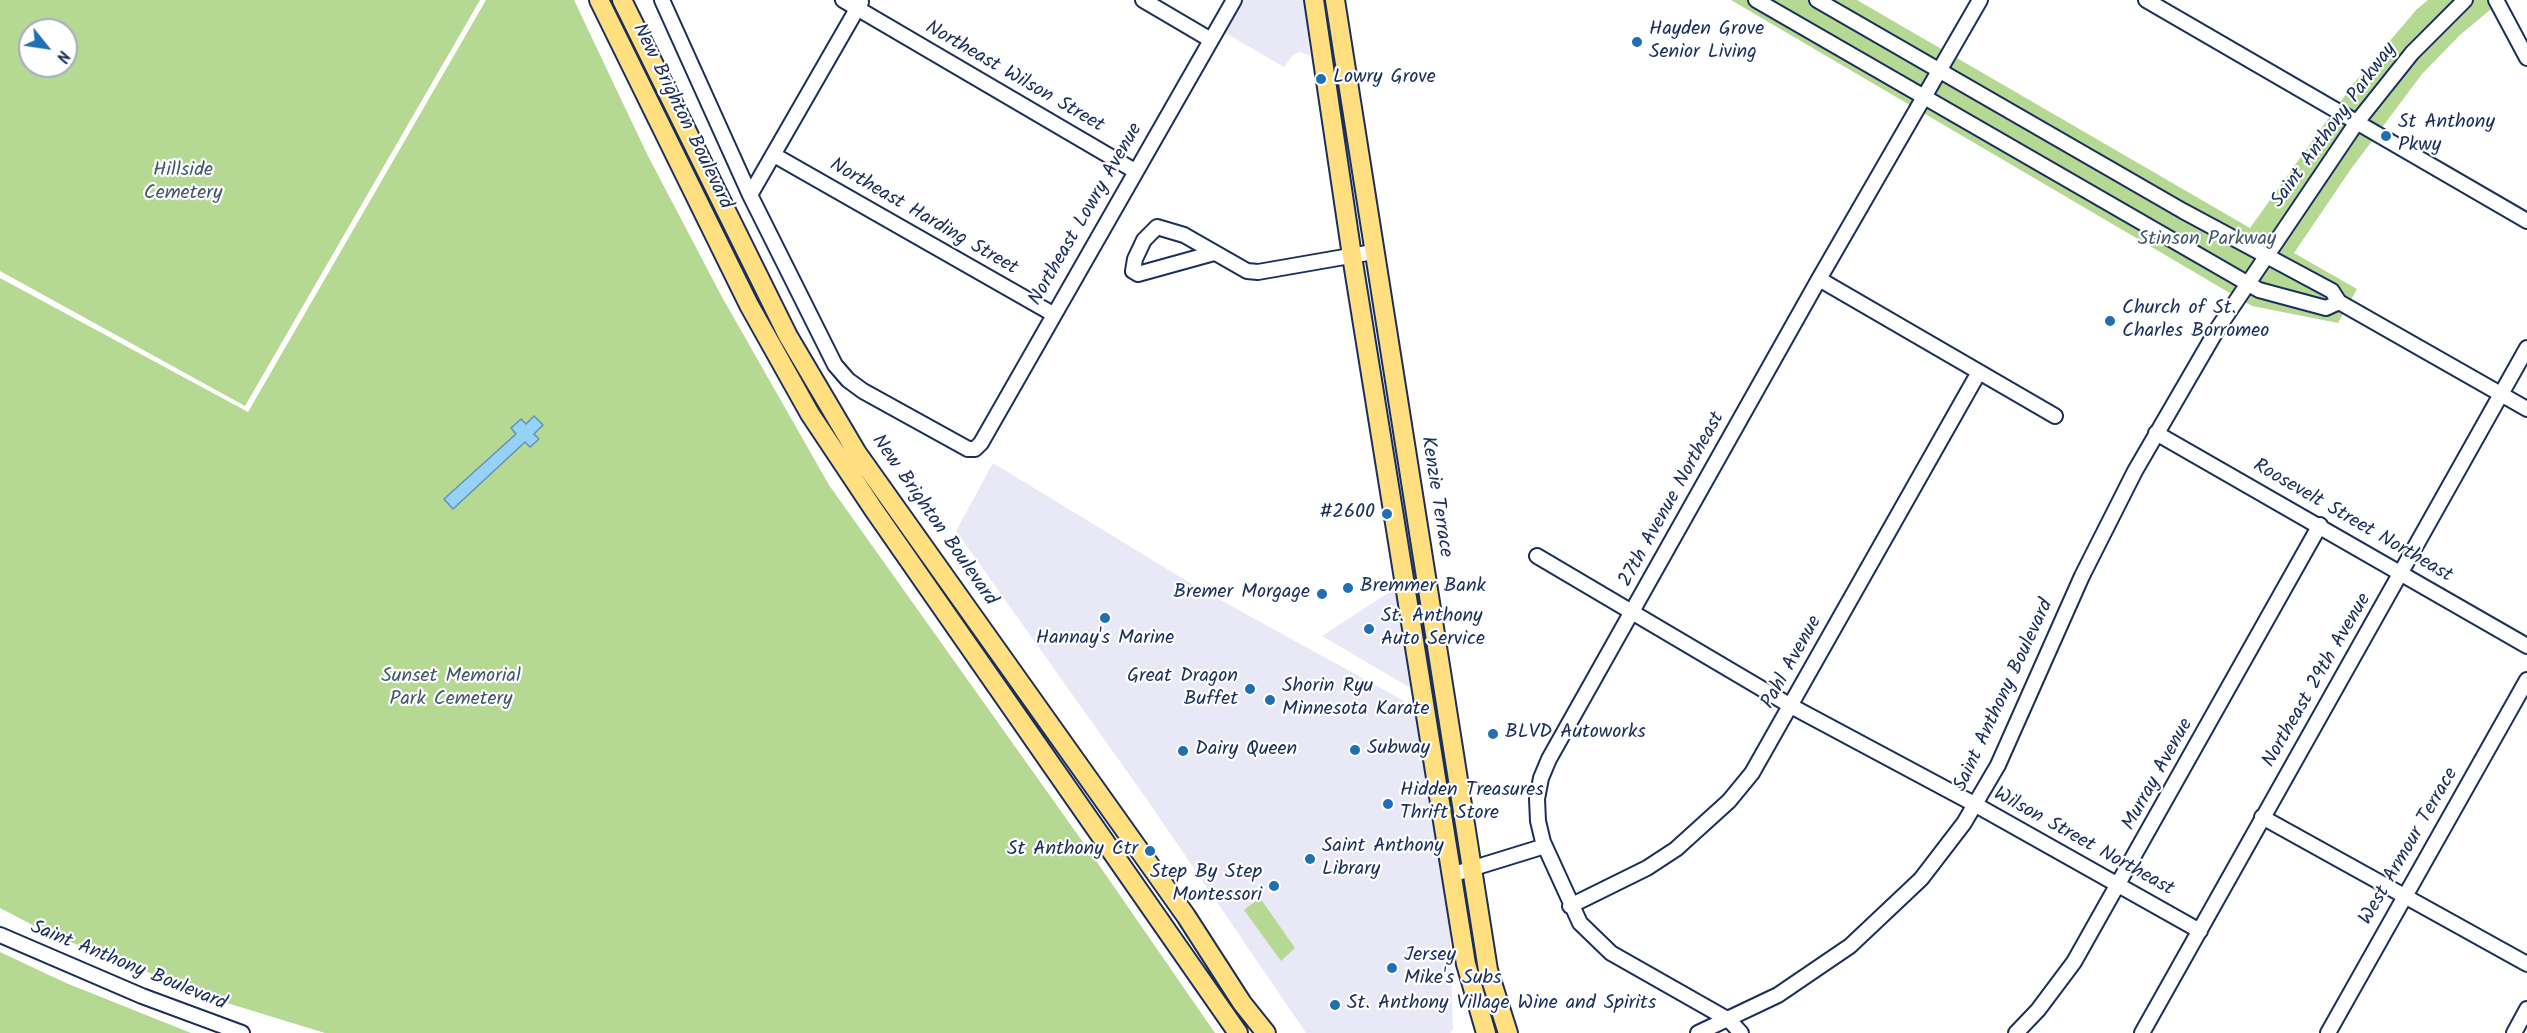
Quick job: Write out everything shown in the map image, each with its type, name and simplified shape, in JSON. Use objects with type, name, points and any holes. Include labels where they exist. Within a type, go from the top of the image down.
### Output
[{"type":"main road","name":"New Brighton Boulevard","points":[[599,0],[748,305],[810,414],[874,510],[1238,1033]]},
{"type":"main road","name":"New Brighton Boulevard","points":[[622,0],[788,336],[857,453],[1186,916],[1242,1003],[1266,1033]]},
{"type":"main road","points":[[1314,0],[1352,256],[1451,875],[1468,974],[1486,1033]]},
{"type":"main road","name":"Kenzie Terrace","points":[[1335,0],[1488,970],[1508,1033]]},
{"type":"street","name":"New Brighton Boulevard","points":[[662,0],[750,195],[835,366],[848,380],[969,449],[975,449]]},
{"type":"street","name":"Northeast Wilson Street","points":[[843,0],[859,4],[1135,171]]},
{"type":"street","points":[[1143,0],[1211,40]]},
{"type":"street","name":"Northeast Lowry Avenue","points":[[975,449],[981,443],[1234,0]]},
{"type":"street","points":[[1756,0],[2259,290],[2326,308],[2339,302]]},
{"type":"street","points":[[1817,0],[2264,257],[2332,291],[2339,302],[2527,409]]},
{"type":"street","name":"27th Avenue Northeast","points":[[1741,1033],[1729,1020],[1611,953],[1580,923],[1570,906],[1545,846],[1538,821],[1537,800],[1541,778],[1819,279],[1980,0]]},
{"type":"street","points":[[2146,0],[2527,221]]},
{"type":"street","name":"Saint Anthony Parkway","points":[[2246,283],[2357,122],[2412,53],[2464,0]]},
{"type":"street","points":[[2496,0],[2527,58]]},
{"type":"street","points":[[750,195],[859,4]]},
{"type":"street","name":"Northeast Harding Street","points":[[774,155],[1053,314]]},
{"type":"street","points":[[1214,253],[1138,274],[1133,272],[1135,259],[1144,240],[1157,227],[1184,235],[1247,271],[1258,272],[1373,252]]},
{"type":"street","points":[[1819,279],[2055,416]]},
{"type":"street","name":"Saint Anthony Boulevard","points":[[1698,1033],[1778,995],[1850,946],[1921,879],[1976,804],[2008,745],[2082,576],[2156,433],[2246,283]]},
{"type":"street","name":"Northeast 29th Avenue","points":[[2142,1033],[2262,817],[2403,573],[2527,348]]},
{"type":"street","name":"Pahl Avenue","points":[[1570,906],[1647,868],[1704,826],[1752,773],[1979,372]]},
{"type":"street","name":"Roosevelt Street Northeast","points":[[2156,433],[2320,525],[2527,646]]},
{"type":"street","name":"Murray Avenue","points":[[2016,1033],[2038,1010],[2074,962],[2320,525]]},
{"type":"street","name":"Wilson Street Northeast","points":[[1537,556],[1634,611],[1791,706],[1976,804],[2200,931]]},
{"type":"street","name":"West Armour Terrace","points":[[2328,1033],[2527,680]]},
{"type":"street","points":[[2262,817],[2527,964]]},
{"type":"street","points":[[1451,875],[1545,846]]},
{"type":"street","name":"Saint Anthony Boulevard","points":[[0,935],[142,996],[242,1033]]},
{"type":"street","points":[[2514,1033],[2527,1009]]},
{"type":"shaded area","points":[[1240,0],[1304,0],[1310,56],[1301,52],[1294,54],[1284,67],[1222,31]]},
{"type":"shaded area","points":[[993,463],[1195,586],[1417,708],[1450,932],[1453,1030],[1450,1033],[1306,1033],[1148,801],[956,531]]},
{"type":"shaded area","points":[[1397,587],[1414,690],[1322,636]]},
{"type":"green space","name":"Hillside Cemetery","points":[[0,0],[480,0],[245,406],[0,271]]},
{"type":"green space","name":"Sunset Memorial Park Cemetery","points":[[486,0],[574,0],[647,154],[722,297],[829,485],[1090,852],[1215,1033],[325,1033],[227,1003],[50,934],[0,908],[0,278],[248,412]]},
{"type":"green space","name":"Stinson Parkway","points":[[1731,0],[1857,0],[2250,228],[2353,84],[2417,9],[2428,0],[2502,0],[2460,35],[2422,74],[2351,169],[2294,253],[2357,289],[2338,323],[2252,306]]},
{"type":"green space","points":[[1260,898],[1295,948],[1281,961],[1244,910]]},
{"type":"green space","points":[[0,952],[66,983],[191,1033],[0,1033]]},
{"type":"water","points":[[534,416],[543,425],[534,434],[539,439],[530,447],[525,442],[453,509],[444,499],[516,434],[511,428],[521,419],[526,424]]},
{"type":"place","name":"Hayden Grove Senior Living","points":[[1637,42]]},
{"type":"place","name":"Lowry Grove","points":[[1321,79]]},
{"type":"place","name":"St Anthony Pkwy","points":[[2386,136]]},
{"type":"place","name":"Church of St. Charles Borromeo","points":[[2110,321]]},
{"type":"place","name":"#2600","points":[[1387,514]]},
{"type":"place","name":"Bremmer Bank","points":[[1348,588]]},
{"type":"place","name":"Bremer Morgage","points":[[1322,594]]},
{"type":"place","name":"Hannay's Marine","points":[[1105,618]]},
{"type":"place","name":"St. Anthony Auto Service","points":[[1369,629]]},
{"type":"place","name":"Great Dragon Buffet","points":[[1250,689]]},
{"type":"place","name":"Shorin Ryu Minnesota Karate","points":[[1270,700]]},
{"type":"place","name":"BLVD Autoworks","points":[[1493,734]]},
{"type":"place","name":"Subway","points":[[1355,750]]},
{"type":"place","name":"Dairy Queen","points":[[1183,751]]},
{"type":"place","name":"Hidden Treasures Thrift Store","points":[[1388,804]]},
{"type":"place","name":"St Anthony Ctr","points":[[1150,851]]},
{"type":"place","name":"Saint Anthony Library","points":[[1310,859]]},
{"type":"place","name":"Step By Step Montessori","points":[[1274,886]]},
{"type":"place","name":"Jersey Mike's Subs","points":[[1392,968]]},
{"type":"place","name":"St. Anthony Village Wine and Spirits","points":[[1335,1005]]}]
